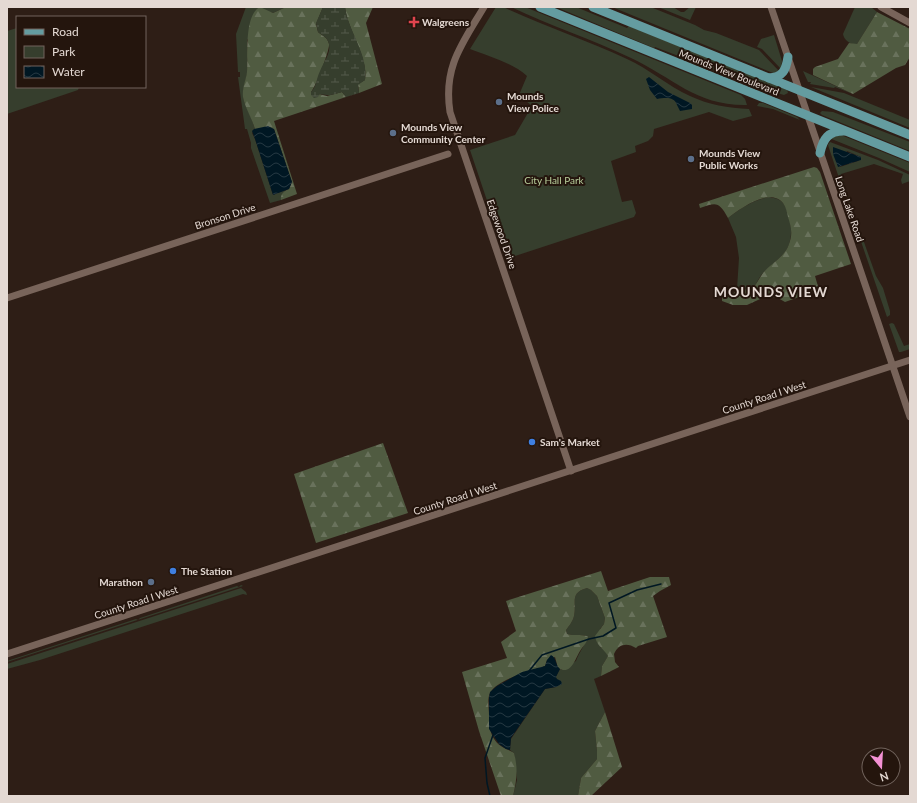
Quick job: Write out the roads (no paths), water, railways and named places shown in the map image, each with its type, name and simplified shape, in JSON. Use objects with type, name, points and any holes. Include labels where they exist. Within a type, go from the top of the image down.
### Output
[{"type":"main road","name":"Mounds View Boulevard","points":[[540,7],[910,157]]},
{"type":"main road","name":"Mounds View Boulevard","points":[[593,7],[910,135]]},
{"type":"main road","points":[[769,78],[778,76],[782,73],[787,65],[788,57]]},
{"type":"main road","points":[[820,153],[827,135],[837,131],[846,131]]},
{"type":"main road","points":[[894,151],[910,160]]},
{"type":"street","name":"Edgewood Drive","points":[[484,7],[460,47],[451,69],[448,90],[450,112],[571,471]]},
{"type":"street","name":"Long Lake Road","points":[[771,7],[910,417]]},
{"type":"street","points":[[881,7],[910,23]]},
{"type":"street","name":"Bronson Drive","points":[[7,298],[448,154]]},
{"type":"street","name":"County Road I West","points":[[7,654],[910,360]]},
{"type":"water","points":[[649,77],[668,92],[690,103],[692,105],[692,109],[680,111],[674,100],[666,98],[657,99],[650,90],[646,79]]},
{"type":"water","points":[[268,126],[274,129],[292,182],[289,189],[273,195],[252,131],[254,129]]},
{"type":"water","points":[[833,147],[861,157],[861,160],[838,167],[833,154]]},
{"type":"water","points":[[551,655],[560,669],[556,677],[562,684],[545,689],[511,738],[510,750],[506,749],[499,744],[489,729],[490,692],[497,686],[522,672],[545,666]]},
{"type":"waterway","points":[[529,671],[542,655],[589,639],[603,636],[616,628],[609,603],[637,590],[661,584]]},
{"type":"waterway","points":[[490,796],[487,783],[485,758],[493,735]]},
{"type":"place","name":"Walgreens","points":[[414,22]]},
{"type":"place","name":"Mounds View Police","points":[[499,102]]},
{"type":"place","name":"Mounds View Community Center","points":[[393,133]]},
{"type":"place","name":"Mounds View Public Works","points":[[691,159]]},
{"type":"place","name":"Sam's Market","points":[[532,442]]},
{"type":"place","name":"The Station","points":[[173,571]]},
{"type":"place","name":"Marathon","points":[[151,582]]},
{"type":"district","name":"MOUNDS VIEW","points":[[771,291]]},
{"type":"park label","name":"City Hall Park","points":[[554,180]]}]
